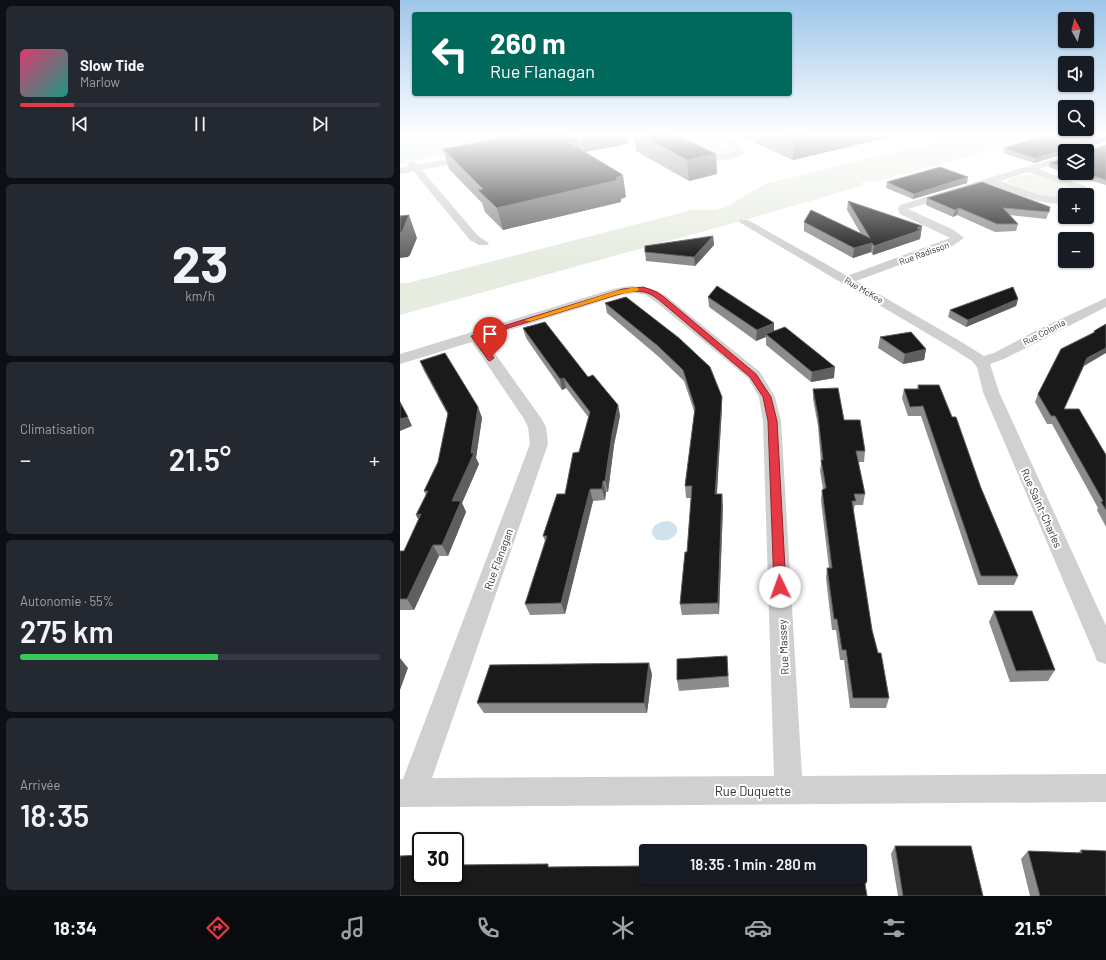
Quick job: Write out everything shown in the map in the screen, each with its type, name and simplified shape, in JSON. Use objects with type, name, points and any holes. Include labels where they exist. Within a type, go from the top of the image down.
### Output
[{"type":"street","points":[[421,176],[474,238],[483,243]]},
{"type":"street","name":"Rue Radisson","points":[[848,280],[957,240],[958,236],[955,234],[908,214],[903,209],[909,205],[1007,176]]},
{"type":"street","points":[[1047,176],[1082,188]]},
{"type":"street","points":[[991,181],[1044,200],[1058,202]]},
{"type":"street","name":"Rue McKee","points":[[744,222],[848,280],[969,352],[981,362]]},
{"type":"street","name":"Rue Massey","points":[[400,359],[618,292],[643,289],[654,293],[747,369],[759,382],[767,397],[772,421],[789,790]]},
{"type":"street","name":"Rue Colonia","points":[[981,362],[999,356],[1106,302]]},
{"type":"street","name":"Rue Flanagan","points":[[406,793],[532,466],[539,444],[537,427],[532,418],[475,336]]},
{"type":"street","name":"Rue Saint-Charles","points":[[981,362],[984,366],[991,392],[1106,653]]},
{"type":"street","name":"Rue Duquette","points":[[406,793],[1106,788]]},
{"type":"shaded area","points":[[798,176],[897,176],[874,182],[870,181],[860,183],[864,185],[748,219],[400,315],[400,283],[408,283],[692,210],[713,210],[724,208],[765,184]]},
{"type":"shaded area","points":[[1021,176],[1035,176],[1061,182],[1073,188],[1058,188],[1058,198],[1049,198],[1008,183],[1007,181]]},
{"type":"water","points":[[667,521],[677,526],[676,534],[668,540],[656,539],[652,534],[654,526],[658,523]]},
{"type":"building","points":[[470,176],[621,176],[616,178],[618,180],[497,208],[478,190],[483,189]]},
{"type":"building","points":[[909,176],[968,177],[914,194],[887,182]]},
{"type":"building","points":[[1094,176],[1094,176],[1106,176],[1106,180]]},
{"type":"building","points":[[982,182],[1050,207],[1049,212],[1003,208],[1018,224],[997,224],[959,208],[955,210],[927,198]]},
{"type":"building","points":[[848,201],[922,226],[917,228],[921,230],[874,246],[872,243],[854,248],[804,222],[811,210],[870,238]]},
{"type":"building","points":[[409,215],[402,232],[400,233],[400,216]]},
{"type":"building","points":[[713,236],[694,257],[645,252],[645,246]]},
{"type":"building","points":[[717,286],[774,323],[757,330],[708,297]]},
{"type":"building","points":[[1013,287],[1018,299],[968,320],[950,310]]},
{"type":"building","points":[[626,297],[679,338],[710,367],[722,397],[715,494],[722,494],[718,603],[680,604],[685,552],[687,552],[692,486],[685,486],[695,408],[683,370],[658,346],[605,303]]},
{"type":"building","points":[[545,322],[588,377],[593,375],[618,405],[605,481],[603,481],[602,489],[590,489],[561,603],[525,604],[547,536],[543,536],[557,494],[565,494],[573,453],[579,452],[590,412],[564,378],[560,379],[523,328]]},
{"type":"building","points":[[1106,324],[1106,348],[1087,358],[1064,409],[1079,409],[1106,455],[1106,510],[1101,502],[1103,501],[1055,416],[1051,416],[1038,394],[1061,349],[1095,332],[1094,331]]},
{"type":"building","points":[[785,327],[835,367],[812,372],[766,334]]},
{"type":"building","points":[[911,332],[926,349],[905,354],[880,337]]},
{"type":"building","points":[[445,353],[478,407],[471,453],[474,453],[452,501],[461,501],[442,545],[433,545],[407,599],[400,599],[400,551],[404,551],[421,514],[416,515],[428,491],[424,491],[438,462],[448,413],[420,361]]},
{"type":"building","points":[[918,385],[939,385],[952,417],[956,417],[981,488],[1018,576],[981,576],[923,406],[910,407],[904,389],[919,389]]},
{"type":"building","points":[[838,388],[844,420],[860,420],[865,451],[856,451],[865,494],[854,494],[856,501],[852,501],[872,630],[878,653],[881,653],[889,698],[853,698],[846,650],[842,650],[837,619],[834,619],[827,568],[832,568],[822,490],[826,488],[821,460],[823,460],[818,416],[813,389]]},
{"type":"building","points":[[400,402],[408,417],[400,419]]},
{"type":"building","points":[[994,611],[1032,611],[1055,670],[1016,671]]},
{"type":"building","points":[[727,656],[728,676],[677,680],[677,659]]},
{"type":"building","points":[[649,663],[644,703],[477,703],[490,665]]},
{"type":"building","points":[[895,846],[971,846],[983,896],[903,896]]},
{"type":"building","points":[[1081,850],[1106,851],[1106,896],[1040,896],[1028,851],[1082,853]]},
{"type":"building","points":[[412,855],[412,884],[464,884],[464,865],[548,864],[548,867],[639,866],[639,884],[865,884],[867,896],[400,896],[400,856]]},
{"type":"slow traffic","points":[[528,320],[618,292],[636,289]]},
{"type":"route","points":[[490,358],[475,336],[625,290],[643,289],[654,293],[754,375],[767,397],[772,421],[780,587]]}]
